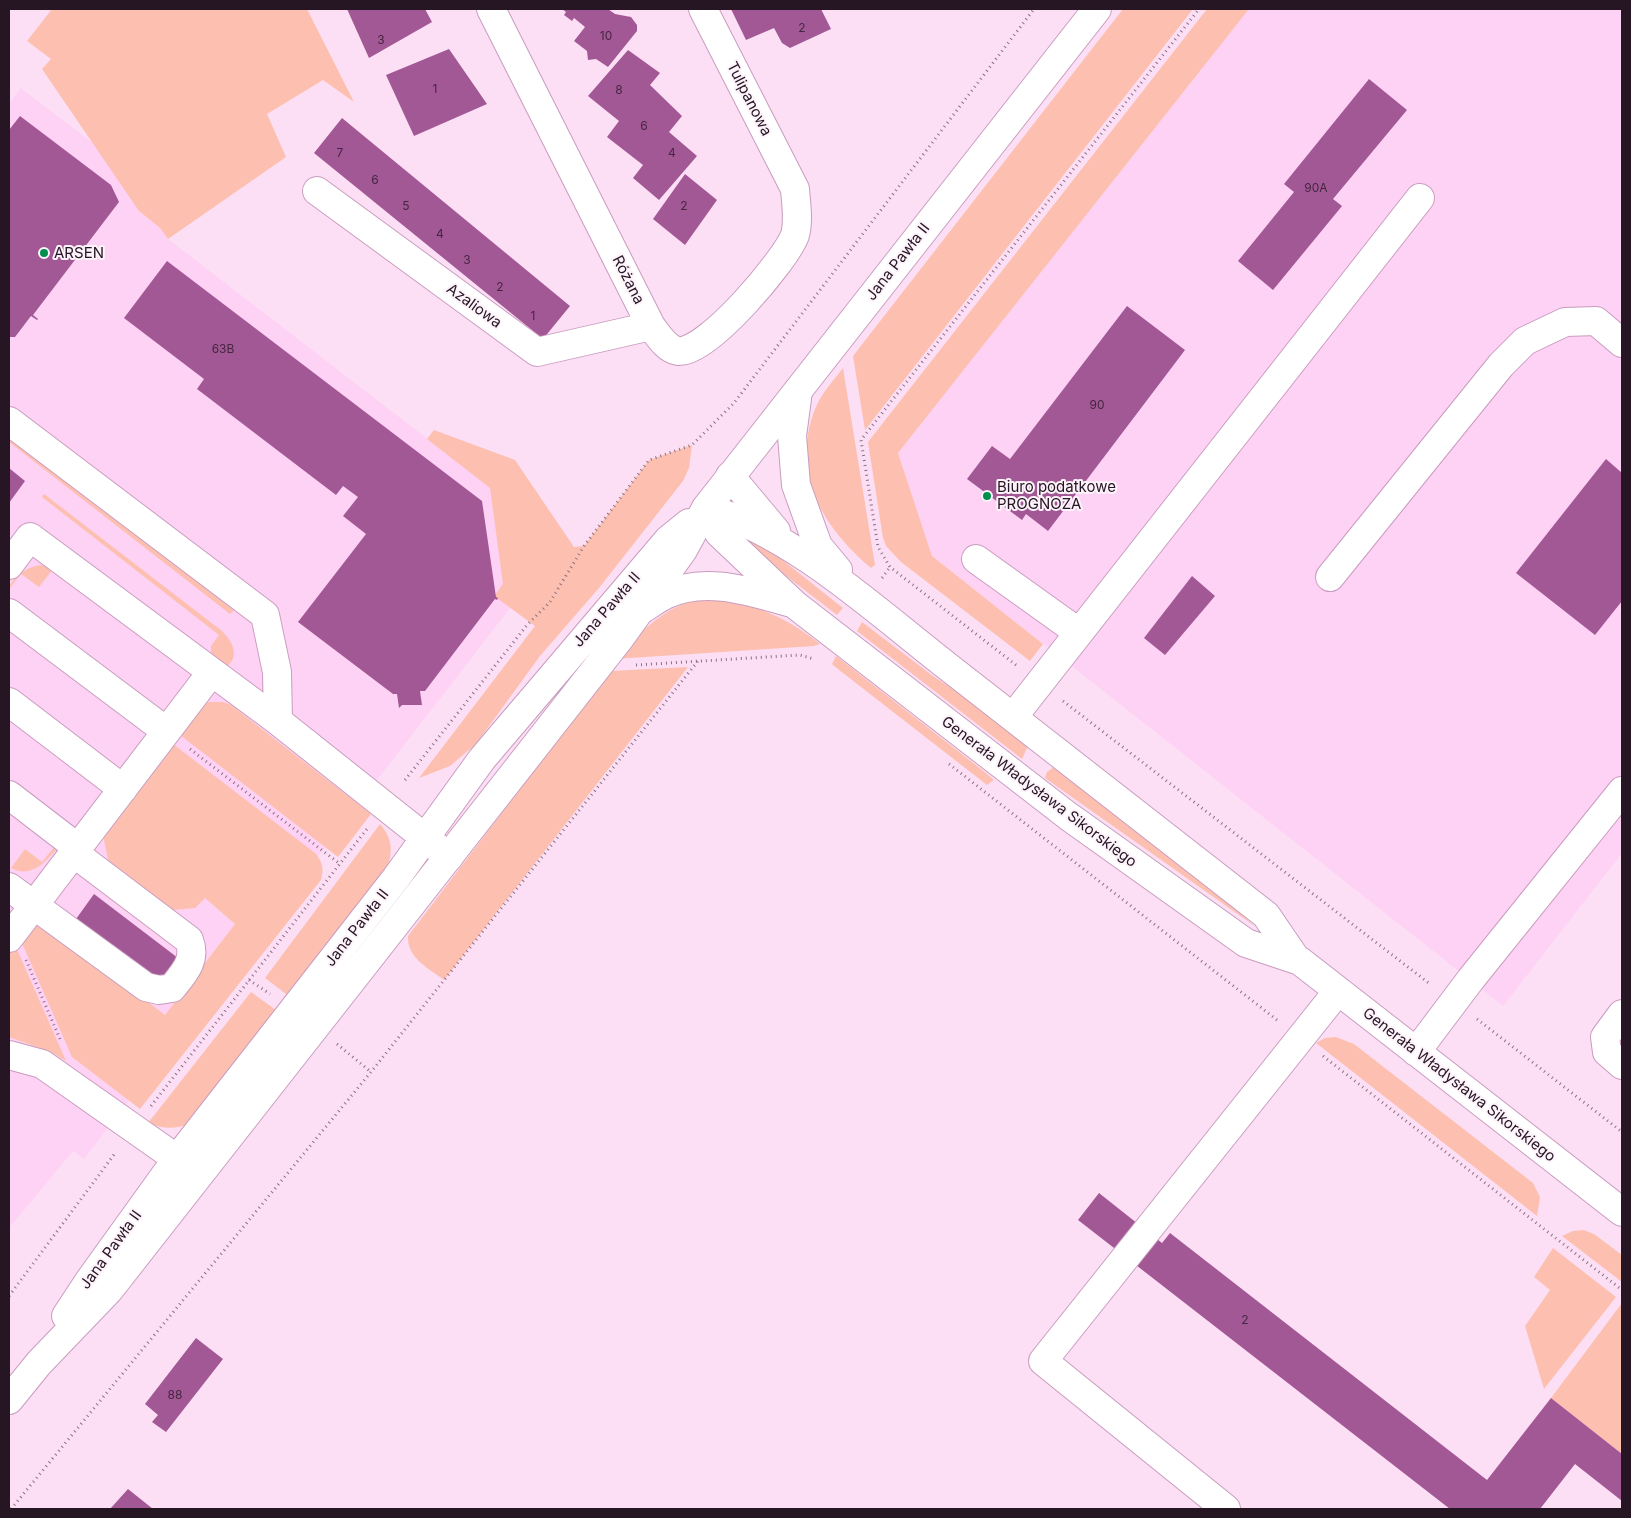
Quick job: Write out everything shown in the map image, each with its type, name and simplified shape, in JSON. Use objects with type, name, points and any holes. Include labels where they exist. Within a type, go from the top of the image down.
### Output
[{"type":"street","name":"Różana","points":[[491,9],[651,326],[662,341],[680,351],[701,342],[734,315],[780,260],[795,234],[797,205],[794,189]]},
{"type":"street","name":"Tulipanowa","points":[[703,9],[794,189]]},
{"type":"street","name":"Jana Pawła II","points":[[187,1167],[449,857],[642,610],[683,550],[703,511],[1096,9]]},
{"type":"street","name":"Azaliowa","points":[[317,191],[537,352],[651,326]]},
{"type":"street","points":[[1012,717],[1420,198]]},
{"type":"street","points":[[1330,577],[1501,365],[1524,341],[1565,322],[1596,321],[1622,343]]},
{"type":"street","name":"Generała Władysława Sikorskiego","points":[[798,391],[792,436],[796,485],[818,546],[864,602]]},
{"type":"street","points":[[9,421],[265,615],[277,672],[278,721]]},
{"type":"street","name":"Generała Władysława Sikorskiego","points":[[730,476],[789,545]]},
{"type":"street","name":"Jana Pawła II","points":[[9,1400],[39,1362],[109,1290],[187,1167],[426,839],[482,758],[668,540],[703,511]]},
{"type":"street","name":"Generała Władysława Sikorskiego","points":[[703,511],[728,514],[789,545],[864,602],[1266,915],[1296,959],[1622,1212]]},
{"type":"street","name":"Generała Władysława Sikorskiego","points":[[703,511],[719,534],[794,604],[1068,816],[1246,943],[1296,959]]},
{"type":"street","points":[[9,565],[30,537],[278,721],[449,857]]},
{"type":"street","points":[[976,558],[1078,632]]},
{"type":"street","name":"Generała Władysława Sikorskiego","points":[[642,610],[666,595],[691,587],[715,586],[745,590],[794,604]]},
{"type":"street","points":[[9,613],[166,731]]},
{"type":"street","points":[[11,936],[211,673]]},
{"type":"street","points":[[9,702],[123,789]]},
{"type":"street","points":[[1416,1052],[1622,791]]},
{"type":"street","points":[[9,795],[189,940],[192,949],[192,959],[187,969],[172,988],[159,990],[146,987],[9,886]]},
{"type":"street","points":[[1226,1509],[1043,1361],[1338,992]]},
{"type":"street","points":[[1622,1014],[1605,1037],[1607,1052],[1622,1065]]},
{"type":"street","points":[[9,1055],[42,1064],[187,1167]]},
{"type":"path","points":[[405,780],[527,625],[550,602],[584,546],[649,460],[692,445],[734,403],[1034,9]]},
{"type":"path","points":[[1199,9],[861,440],[878,547],[890,567],[1622,1132]]},
{"type":"path","points":[[629,665],[800,655],[813,658],[820,663]]},
{"type":"path","points":[[11,1509],[371,1072],[698,661]]},
{"type":"path","points":[[166,731],[340,864]]},
{"type":"path","points":[[944,760],[1622,1290]]},
{"type":"path","points":[[9,1296],[134,1128],[370,825]]},
{"type":"path","points":[[11,936],[19,944],[61,1041]]},
{"type":"shaded area","points":[[52,9],[307,9],[354,102],[323,80],[267,114],[286,157],[168,239],[160,228],[139,211],[42,69],[51,59],[27,41]]},
{"type":"shaded area","points":[[1123,9],[1193,9],[865,430],[853,356]]},
{"type":"shaded area","points":[[1207,9],[1249,9],[898,453],[932,556],[1043,644],[1030,661],[901,562],[886,546],[883,538],[868,442]]},
{"type":"shaded area","points":[[1249,9],[1622,9],[1622,853],[1503,1006],[932,556],[898,453]]},
{"type":"shaded area","points":[[21,88],[119,163],[139,211],[160,228],[168,239],[490,487],[524,590],[84,1159],[73,1151],[9,1228],[9,103]]},
{"type":"shaded area","points":[[843,368],[875,565],[871,568],[838,535],[826,517],[816,498],[809,477],[806,456],[808,433],[815,409],[824,393]]},
{"type":"shaded area","points":[[434,430],[515,460],[574,547],[584,546],[649,460],[692,445],[689,468],[683,481],[599,588],[540,656],[476,744],[450,766],[419,778],[535,626],[494,596],[503,584],[490,488],[427,439]]},
{"type":"shaded area","points":[[9,437],[234,610],[230,614],[9,442]]},
{"type":"shaded area","points":[[44,494],[222,631],[232,644],[234,653],[231,663],[226,667],[211,653],[211,646],[219,635],[42,497]]},
{"type":"shaded area","points":[[753,541],[761,543],[843,608],[837,615],[755,552],[751,546]]},
{"type":"shaded area","points":[[41,565],[53,569],[39,587],[21,574],[9,589],[12,582],[23,572],[31,567]]},
{"type":"shaded area","points":[[696,599],[730,602],[762,610],[792,624],[820,644],[814,646],[615,659],[651,623],[672,609]]},
{"type":"shaded area","points":[[862,622],[933,676],[1018,731],[1028,746],[1022,759],[857,631]]},
{"type":"shaded area","points":[[836,656],[994,780],[987,785],[834,666],[832,664]]},
{"type":"shaded area","points":[[688,667],[444,980],[419,961],[411,950],[408,936],[610,671]]},
{"type":"shaded area","points":[[209,702],[223,702],[231,705],[371,814],[338,857],[180,735],[203,705]]},
{"type":"shaded area","points":[[173,744],[315,853],[320,859],[322,872],[321,880],[140,1109],[72,1057],[21,941],[38,918],[165,1015],[235,924],[205,898],[195,908],[173,910],[108,860],[103,835]]},
{"type":"shaded area","points":[[1054,767],[1210,888],[1256,927],[1045,778],[1047,772]]},
{"type":"shaded area","points":[[380,824],[388,836],[391,848],[390,860],[385,874],[290,997],[265,978]]},
{"type":"shaded area","points":[[55,846],[56,850],[36,868],[18,871],[11,868],[25,849],[42,862]]},
{"type":"shaded area","points":[[16,947],[66,1061],[51,1052],[9,1037],[9,953]]},
{"type":"shaded area","points":[[251,992],[280,1013],[194,1122],[171,1128],[148,1123]]},
{"type":"shaded area","points":[[1336,1037],[1354,1044],[1533,1183],[1540,1197],[1537,1216],[1316,1043],[1325,1038]]},
{"type":"shaded area","points":[[1584,1230],[1594,1234],[1622,1255],[1622,1282],[1562,1236],[1573,1231]]},
{"type":"shaded area","points":[[1553,1248],[1616,1297],[1544,1389],[1525,1326],[1550,1290],[1534,1277]]},
{"type":"shaded area","points":[[1622,1303],[1622,1454],[1551,1398]]},
{"type":"building","points":[[347,9],[425,9],[432,22],[369,58]]},
{"type":"building","points":[[562,9],[608,9],[615,14],[631,17],[637,25],[637,31],[608,67],[596,59],[588,60],[587,51],[574,41],[585,27],[574,18],[572,21],[564,15],[566,12]]},
{"type":"building","points":[[731,9],[821,9],[831,29],[790,48],[782,43],[774,28],[746,40]]},
{"type":"building","points":[[449,49],[487,104],[414,136],[386,75]]},
{"type":"building","points":[[628,50],[660,73],[650,85],[682,116],[669,132],[697,156],[659,200],[633,178],[643,165],[607,137],[619,121],[588,96]]},
{"type":"building","points":[[1369,79],[1407,110],[1333,199],[1342,206],[1273,290],[1238,261],[1294,192],[1284,184]]},
{"type":"building","name":"ARSEN","points":[[20,116],[111,185],[119,202],[33,315],[38,319],[31,316],[15,337],[9,337],[9,130]]},
{"type":"building","points":[[342,118],[570,306],[543,339],[314,153]]},
{"type":"building","points":[[685,174],[717,200],[685,245],[653,219]]},
{"type":"building","points":[[167,261],[482,501],[496,597],[498,598],[497,600],[495,599],[425,691],[420,691],[422,705],[402,705],[399,708],[397,694],[393,694],[298,622],[366,534],[343,516],[358,497],[343,486],[336,495],[197,389],[204,379],[124,318]]},
{"type":"building","points":[[1127,306],[1185,350],[1048,531],[1026,514],[1022,520],[967,479],[992,446],[1010,459]]},
{"type":"building","points":[[1606,459],[1622,473],[1622,601],[1595,635],[1516,573]]},
{"type":"building","points":[[9,468],[25,481],[9,503]]},
{"type":"building","points":[[1192,576],[1215,596],[1165,655],[1144,638]]},
{"type":"building","points":[[94,894],[178,958],[159,983],[76,919]]},
{"type":"building","points":[[1099,1193],[1162,1243],[1170,1233],[1487,1480],[1551,1398],[1622,1454],[1622,1501],[1575,1464],[1540,1509],[1450,1509],[1078,1220]]},
{"type":"building","points":[[196,1338],[223,1359],[166,1432],[152,1422],[158,1415],[145,1404]]},
{"type":"building","points":[[128,1489],[153,1509],[110,1509]]},
{"type":"place","name":"ARSEN","points":[[44,253]]},
{"type":"place","name":"Biuro podatkowe PROGNOZA","points":[[987,496]]}]
